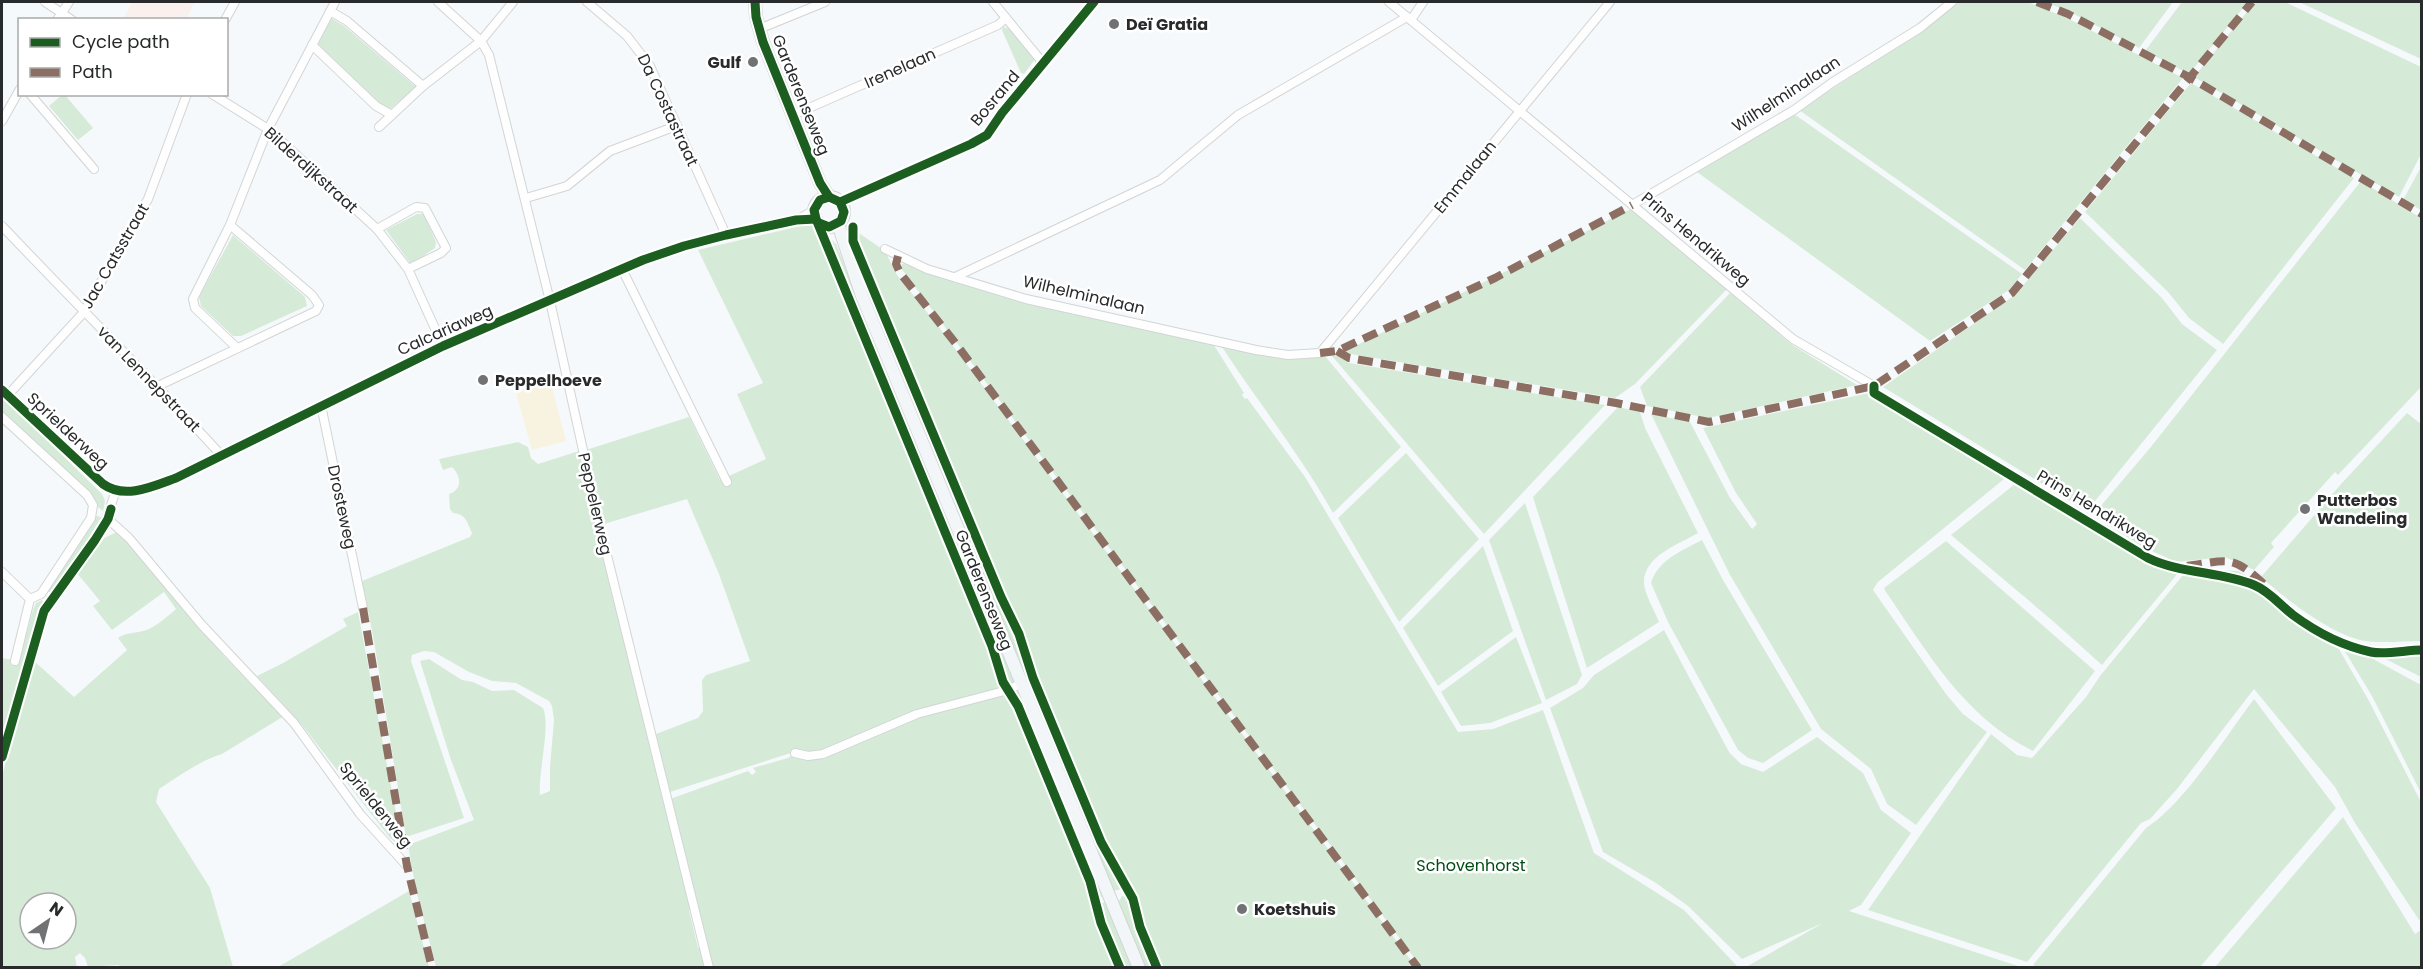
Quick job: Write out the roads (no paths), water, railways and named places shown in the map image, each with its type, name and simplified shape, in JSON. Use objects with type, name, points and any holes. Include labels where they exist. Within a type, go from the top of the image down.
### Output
[{"type":"main road","name":"Garderenseweg","points":[[748,2],[820,183],[834,201]]},
{"type":"main road","name":"Garderenseweg","points":[[755,2],[757,23]]},
{"type":"main road","points":[[834,201],[844,215],[835,225],[822,225],[815,215],[834,201]]},
{"type":"main road","name":"Garderenseweg","points":[[835,225],[1139,968]]},
{"type":"street","points":[[45,2],[59,16],[69,2]]},
{"type":"street","points":[[226,18],[235,2]]},
{"type":"street","points":[[236,347],[195,308],[193,299],[230,225],[268,129],[335,2]]},
{"type":"street","points":[[438,2],[481,41]]},
{"type":"street","points":[[379,127],[390,114],[423,86],[481,41],[513,2]]},
{"type":"street","name":"Da Costastraat","points":[[587,2],[640,49],[650,66],[726,235]]},
{"type":"street","points":[[757,23],[825,2]]},
{"type":"street","points":[[993,2],[1043,63]]},
{"type":"street","name":"Bosrand","points":[[834,201],[858,194],[987,135],[1094,2]]},
{"type":"street","name":"Prins Hendrikweg","points":[[1389,2],[1793,339],[1874,386]]},
{"type":"street","points":[[955,278],[1160,180],[1238,115],[1409,18],[1423,2]]},
{"type":"street","name":"Emmalaan","points":[[1320,353],[1610,2]]},
{"type":"street","name":"Wilhelminalaan","points":[[1632,205],[1794,110],[1833,82],[1920,28],[1952,2]]},
{"type":"street","points":[[330,11],[347,21],[423,86]]},
{"type":"street","name":"Irenelaan","points":[[793,115],[998,25],[1006,18]]},
{"type":"street","name":"Peppelerweg","points":[[481,41],[489,55],[526,198],[603,539],[709,968]]},
{"type":"street","points":[[312,45],[376,106],[390,114]]},
{"type":"street","points":[[2,121],[4,111],[18,92]]},
{"type":"street","points":[[32,96],[94,169]]},
{"type":"street","name":"Jac Catsstraat","points":[[4,393],[84,312],[148,199],[186,96]]},
{"type":"street","name":"Bilderdijkstraat","points":[[215,96],[268,129],[376,229],[408,269],[443,346]]},
{"type":"street","points":[[526,198],[567,186],[610,151],[676,126]]},
{"type":"street","points":[[376,229],[416,207],[426,208],[446,248],[441,253],[408,269]]},
{"type":"street","name":"Calcariaweg","points":[[116,490],[139,490],[157,485],[443,346],[622,269],[684,246],[815,215]]},
{"type":"street","points":[[158,386],[316,311],[319,305],[312,295],[230,225]]},
{"type":"street","name":"van Lennepstraat","points":[[2,226],[158,386],[221,455]]},
{"type":"street","name":"Wilhelminalaan","points":[[885,249],[927,269],[1026,299],[1256,350],[1288,355],[1320,353]]},
{"type":"street","points":[[622,269],[727,482]]},
{"type":"street","name":"Sprielderweg","points":[[4,393],[99,481],[116,490]]},
{"type":"street","name":"Drosteweg","points":[[321,405],[363,608]]},
{"type":"street","points":[[2,417],[87,495],[93,505],[91,518],[41,594],[30,599]]},
{"type":"street","points":[[2,757],[40,622],[51,601],[108,519],[116,490]]},
{"type":"street","name":"Sprielderweg","points":[[108,519],[129,538],[201,624],[294,723],[360,814],[407,866]]},
{"type":"street","points":[[2,572],[30,599]]},
{"type":"street","points":[[41,594],[51,601]]},
{"type":"street","points":[[15,661],[30,599]]},
{"type":"street","points":[[795,753],[808,756],[823,754],[917,714],[1008,690],[1022,683]]},
{"type":"place","name":"Deï Gratia","points":[[1114,24]]},
{"type":"place","name":"Gulf","points":[[753,62]]},
{"type":"place","name":"Peppelhoeve","points":[[483,380]]},
{"type":"place","name":"Putterbos Wandeling","points":[[2305,509]]},
{"type":"place","name":"Koetshuis","points":[[1242,909]]},
{"type":"park label","name":"Schovenhorst","points":[[1471,865]]}]
